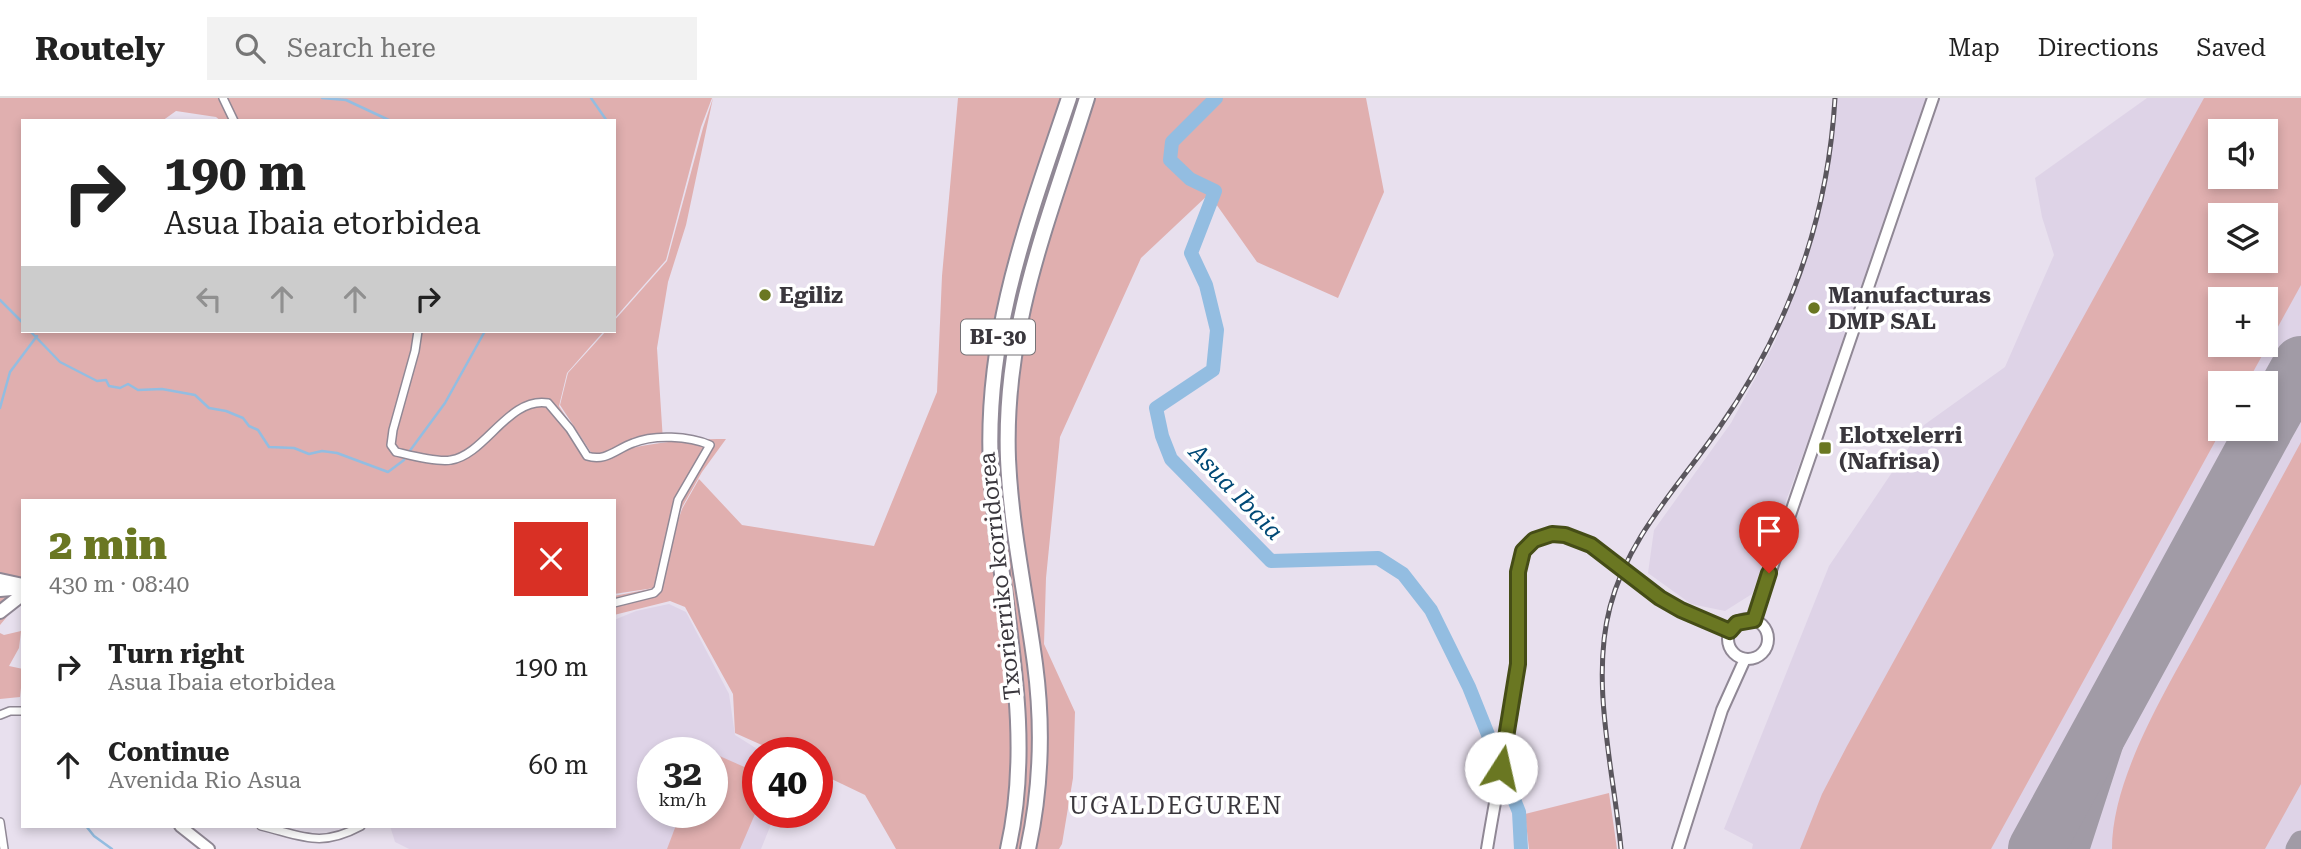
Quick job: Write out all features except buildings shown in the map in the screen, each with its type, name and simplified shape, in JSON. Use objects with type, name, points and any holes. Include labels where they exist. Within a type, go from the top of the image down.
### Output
[{"type":"highway","name":"Txorierriko korridorea","points":[[1007,849],[1018,786],[1019,725],[993,502],[990,443],[992,393],[997,345],[1009,285],[1069,98]]},
{"type":"highway","name":"Txorierriko korridorea","points":[[1028,849],[1039,773],[1038,707],[1035,664],[1011,505],[1008,458],[1009,398],[1025,292],[1087,98]]},
{"type":"main road","points":[[0,580],[21,588]]},
{"type":"main road","points":[[0,612],[21,591]]},
{"type":"street","points":[[223,98],[233,119]]},
{"type":"street","points":[[1754,620],[1933,98]]},
{"type":"street","points":[[418,333],[393,430],[391,445],[396,452],[451,460],[467,453],[517,411],[536,400],[548,402],[587,456],[597,459],[610,456],[634,442],[674,438],[709,445],[678,500],[658,589],[654,593],[616,602]]},
{"type":"street","points":[[1487,849],[1518,664],[1518,572],[1523,551],[1534,540],[1552,534],[1573,537],[1604,553],[1660,598],[1730,631]]},
{"type":"street","points":[[0,590],[21,589]]},
{"type":"street","points":[[1754,620],[1765,628],[1768,634],[1767,647],[1758,657],[1745,659],[1734,654],[1731,649],[1730,631],[1737,623],[1754,620]]},
{"type":"street","points":[[1678,849],[1722,710],[1745,659]]},
{"type":"street","points":[[0,715],[21,711]]},
{"type":"street","points":[[0,822],[4,849]]},
{"type":"street","points":[[173,828],[199,849]]},
{"type":"street","points":[[183,828],[209,849]]},
{"type":"street","points":[[270,828],[322,840],[357,828]]},
{"type":"shaded area","points":[[0,98],[712,98],[701,127],[666,260],[616,317],[616,119],[218,119],[176,111],[165,119],[21,119],[21,333],[602,333],[567,373],[559,406],[593,458],[659,443],[726,439],[702,472],[681,509],[654,588],[616,594],[616,499],[21,499],[21,605],[16,606],[0,625]]},
{"type":"shaded area","points":[[713,98],[686,225],[668,282],[657,348],[663,441],[633,444],[594,457],[560,405],[568,373],[604,333],[616,333],[616,319],[667,261]]},
{"type":"shaded area","points":[[958,98],[1366,98],[1384,192],[1338,298],[1257,262],[1209,194],[1141,258],[1060,437],[1046,578],[1044,644],[1075,712],[1073,778],[1059,849],[896,849],[865,795],[833,780],[833,737],[744,737],[735,733],[733,694],[685,607],[670,601],[616,614],[616,596],[655,588],[682,509],[699,479],[742,525],[874,546],[937,392],[942,276]]},
{"type":"shaded area","points":[[1836,98],[1933,98],[1752,594],[1725,611],[1691,604],[1648,573],[1654,530],[1731,423],[1775,342],[1819,214]]},
{"type":"shaded area","points":[[2147,98],[2301,98],[2301,849],[1752,849],[1753,844],[1724,829],[1829,566],[1924,425],[2005,367],[2054,255],[2042,217],[2035,178]]},
{"type":"shaded area","points":[[2204,98],[2301,98],[2301,285],[2278,327],[2278,287],[2208,287],[2208,357],[2261,357],[2254,371],[2208,371],[2208,441],[2215,441],[1991,849],[1800,849],[1822,794]]},
{"type":"shaded area","points":[[2301,442],[2301,784],[2265,849],[2112,849],[2114,821],[2121,792],[2144,733]]},
{"type":"shaded area","points":[[669,604],[686,612],[729,694],[735,735],[742,739],[742,828],[770,828],[761,849],[409,849],[395,842],[391,828],[616,828],[616,619],[636,611]]},
{"type":"shaded area","points":[[21,631],[19,648],[9,666],[21,669],[21,688],[20,697],[0,699],[0,633],[4,635]]},
{"type":"shaded area","points":[[728,760],[742,766],[742,828],[749,828],[740,849],[667,849],[675,828],[728,828]]},
{"type":"shaded area","points":[[1609,793],[1617,849],[1529,849],[1525,814]]},
{"type":"waterway","points":[[322,98],[346,100],[387,119]]},
{"type":"waterway","points":[[591,98],[606,119]]},
{"type":"waterway","name":"Asua Ibaia","points":[[1216,98],[1172,142],[1170,160],[1190,179],[1215,191],[1191,253],[1206,285],[1217,330],[1213,370],[1156,408],[1162,436],[1171,459],[1271,561],[1378,558],[1403,574],[1431,610],[1469,687],[1519,812],[1521,849]]},
{"type":"waterway","points":[[0,300],[21,321]]},
{"type":"waterway","points":[[32,333],[60,362],[97,381],[106,380],[109,386],[120,388],[128,384],[138,390],[162,389],[195,395],[209,408],[243,418],[249,426],[258,430],[269,447],[294,448],[309,454],[322,451],[337,453],[388,472],[404,460]]},
{"type":"waterway","points":[[409,452],[445,403],[484,333]]},
{"type":"waterway","points":[[0,408],[10,372],[37,336]]},
{"type":"waterway","points":[[88,828],[112,849]]},
{"type":"taxiway","points":[[2078,849],[2135,673],[2154,633]]},
{"type":"taxiway","points":[[2051,849],[2077,773]]},
{"type":"taxiway","points":[[2297,849],[2301,842]]},
{"type":"runway","points":[[2278,405],[2301,364]]},
{"type":"runway","points":[[2036,849],[2258,441]]},
{"type":"railway","points":[[1621,849],[1603,697],[1604,636],[1610,607],[1618,582],[1642,535],[1744,391],[1784,312],[1800,271],[1824,186],[1835,98]]},
{"type":"place","name":"Egiliz","points":[[765,295]]},
{"type":"place","name":"Manufacturas DMP SAL","points":[[1814,308]]},
{"type":"place","name":"Elotxelerri (Nafrisa)","points":[[1825,448]]},
{"type":"district","name":"UGALDEGUREN","points":[[1176,806]]},
{"type":"route","points":[[1501,768],[1518,664],[1518,572],[1523,551],[1534,540],[1552,534],[1565,535],[1591,545],[1660,598],[1730,631],[1743,620],[1754,620],[1769,573]]}]
